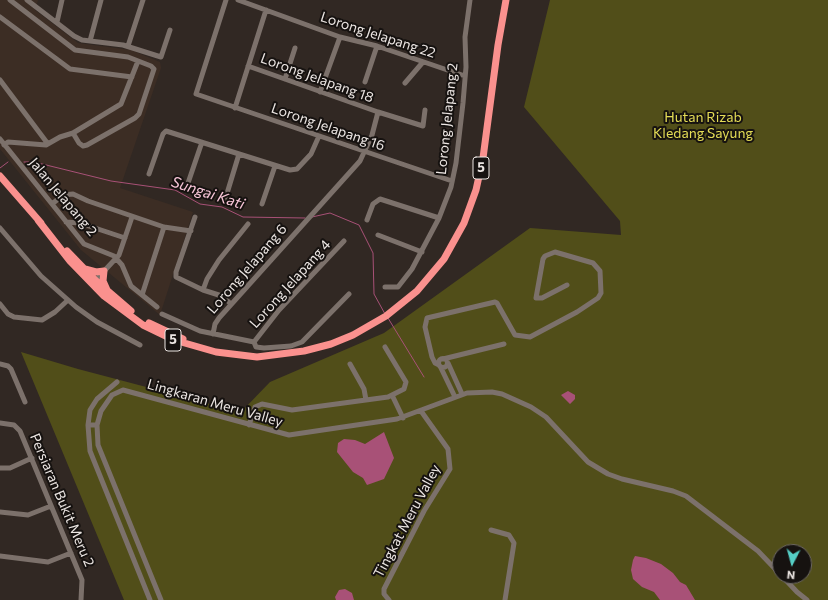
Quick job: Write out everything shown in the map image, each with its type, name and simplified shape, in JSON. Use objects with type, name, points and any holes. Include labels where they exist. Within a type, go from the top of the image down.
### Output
[{"type":"highway","name":"5","points":[[38,220],[66,256],[125,312],[163,336],[195,347],[216,352],[245,356],[271,356],[304,351],[331,344],[353,336],[377,323],[417,291],[444,259],[458,236],[471,205],[480,176],[487,140],[498,45],[506,0]]},
{"type":"highway","name":"5","points":[[2,178],[38,220],[83,268],[93,282],[146,321],[175,336],[217,348],[271,356]]},
{"type":"highway","points":[[83,268],[96,272],[104,271],[103,281],[108,292]]},
{"type":"street","points":[[10,0],[75,50],[128,57],[151,66],[154,71],[137,116],[87,145],[82,146],[72,132]]},
{"type":"street","points":[[27,0],[79,39],[128,46],[161,57],[170,30]]},
{"type":"street","points":[[56,22],[62,0]]},
{"type":"street","points":[[90,41],[101,0]]},
{"type":"street","points":[[128,46],[143,0]]},
{"type":"street","name":"Lorong Jelapang 16","points":[[226,0],[196,94],[452,181]]},
{"type":"street","name":"Lorong Jelapang 22","points":[[238,0],[340,37],[378,46],[465,76]]},
{"type":"street","name":"Lorong Jelapang 2","points":[[385,287],[396,287],[400,285],[422,252],[439,218],[452,181],[465,76],[465,37],[470,0]]},
{"type":"street","points":[[235,108],[266,10]]},
{"type":"street","points":[[0,17],[70,69],[132,77]]},
{"type":"street","points":[[320,92],[340,37]]},
{"type":"street","points":[[365,82],[378,46]]},
{"type":"street","points":[[285,79],[295,48]]},
{"type":"street","points":[[4,145],[8,142],[40,146],[48,144],[121,104],[138,61]]},
{"type":"street","points":[[405,83],[422,62]]},
{"type":"street","name":"Lorong Jelapang 18","points":[[248,66],[378,112],[423,126],[425,110]]},
{"type":"street","points":[[0,80],[48,144]]},
{"type":"street","name":"Lorong Jelapang 18","points":[[365,152],[378,112]]},
{"type":"street","points":[[149,174],[163,134],[169,130],[290,170],[297,169],[313,150],[319,136]]},
{"type":"street","name":"Jalan Jelapang 2","points":[[0,139],[86,246],[116,258]]},
{"type":"street","points":[[187,186],[202,142]]},
{"type":"street","name":"Lorong Jelapang 6","points":[[212,334],[215,324],[231,304],[360,161],[365,152]]},
{"type":"street","points":[[224,200],[239,154]]},
{"type":"street","points":[[262,204],[275,166]]},
{"type":"street","points":[[52,204],[63,195],[69,194],[164,227],[191,231]]},
{"type":"street","points":[[367,220],[374,202],[380,198],[439,218]]},
{"type":"street","points":[[93,282],[116,258],[125,238],[132,216]]},
{"type":"street","points":[[195,217],[176,272],[176,278],[203,290],[222,296],[231,304]]},
{"type":"street","points":[[66,222],[80,223],[125,238]]},
{"type":"street","points":[[203,290],[207,279],[219,260],[248,224]]},
{"type":"street","points":[[142,295],[164,227]]},
{"type":"street","points":[[0,228],[40,276],[68,300],[97,322],[140,345]]},
{"type":"street","points":[[378,235],[422,252]]},
{"type":"street","name":"Lorong Jelapang 4","points":[[254,342],[279,310],[344,241]]},
{"type":"street","points":[[454,397],[450,386],[439,366],[434,361],[432,355],[425,327],[426,320],[429,317],[495,302],[497,303],[514,334],[528,338],[572,315],[600,295],[601,291],[600,271],[593,263],[555,252],[545,256],[543,259],[536,298],[542,298],[567,284]]},
{"type":"street","points":[[116,258],[122,265],[131,286],[157,307]]},
{"type":"street","points":[[162,314],[190,328],[254,342],[256,347],[264,348],[291,346],[302,342],[349,294]]},
{"type":"street","points":[[0,304],[8,314],[14,317],[42,320],[55,312],[68,300]]},
{"type":"street","points":[[432,355],[436,359],[442,359],[504,344]]},
{"type":"street","points":[[249,425],[254,409],[262,404],[292,410],[366,400],[392,395],[404,389],[406,382],[385,347]]},
{"type":"street","points":[[439,366],[445,368],[453,356]]},
{"type":"street","points":[[442,359],[448,363],[462,394]]},
{"type":"street","points":[[439,366],[439,362],[442,359]]},
{"type":"street","points":[[0,364],[8,366],[11,369],[25,402]]},
{"type":"street","points":[[350,364],[364,389],[366,400]]},
{"type":"street","points":[[117,382],[97,398],[90,410],[88,425],[90,451],[150,600]]},
{"type":"street","points":[[450,386],[457,383]]},
{"type":"street","name":"Lingkaran Meru Valley","points":[[161,600],[99,450],[97,425],[99,416],[114,393],[123,390],[249,425],[292,435],[403,418],[462,394],[497,392],[536,410],[550,420],[583,457],[594,466],[618,478],[673,491],[686,496],[758,551],[772,566]]},
{"type":"street","points":[[392,395],[403,418]]},
{"type":"street","name":"Tingkat Meru Valley","points":[[389,600],[384,594],[384,588],[424,512],[450,469],[448,449],[421,411]]},
{"type":"street","name":"Persiaran Bukit Meru 2","points":[[0,423],[14,426],[19,429],[83,582],[81,600]]},
{"type":"street","points":[[88,425],[97,425]]},
{"type":"street","points":[[0,468],[10,468],[32,458]]},
{"type":"street","points":[[0,512],[28,515],[51,506]]},
{"type":"street","points":[[491,530],[508,535],[513,539],[514,543],[505,600]]},
{"type":"street","points":[[128,544],[136,540]]},
{"type":"street","points":[[0,556],[48,562],[71,553]]},
{"type":"street","name":"Lingkaran Meru Valley","points":[[789,584],[807,600]]},
{"type":"shaded area","points":[[0,0],[38,0],[35,10],[78,43],[131,50],[160,62],[161,68],[120,188],[193,212],[160,315],[81,250],[0,149]]},
{"type":"shaded area","points":[[568,391],[575,395],[575,399],[570,404],[561,395]]},
{"type":"shaded area","points":[[384,432],[394,458],[384,479],[367,485],[363,478],[353,472],[337,452],[338,443],[344,439],[355,440],[365,444]]},
{"type":"shaded area","points":[[635,556],[646,558],[661,564],[673,573],[680,582],[686,585],[695,600],[660,600],[654,592],[642,587],[633,579],[631,570]]},
{"type":"shaded area","points":[[345,589],[352,593],[354,600],[336,600],[335,597],[339,590]]},
{"type":"green space","name":"Hutan Rizab Kledang Sayung","points":[[550,0],[828,0],[828,600],[124,600],[21,352],[78,369],[241,412],[270,382],[384,333],[530,228],[621,235],[620,221],[524,107]]},
{"type":"waterway","name":"Sungai Kati","points":[[0,168],[8,162]]},
{"type":"waterway","name":"Sungai Kati","points":[[24,162],[34,162],[111,181],[175,190],[200,204],[222,207],[243,217],[305,218]]},
{"type":"waterway","name":"Sungai Kati","points":[[312,217],[330,213],[359,225],[373,253],[374,294],[385,314]]},
{"type":"waterway","name":"Sungai Kati","points":[[388,318],[424,377]]}]
